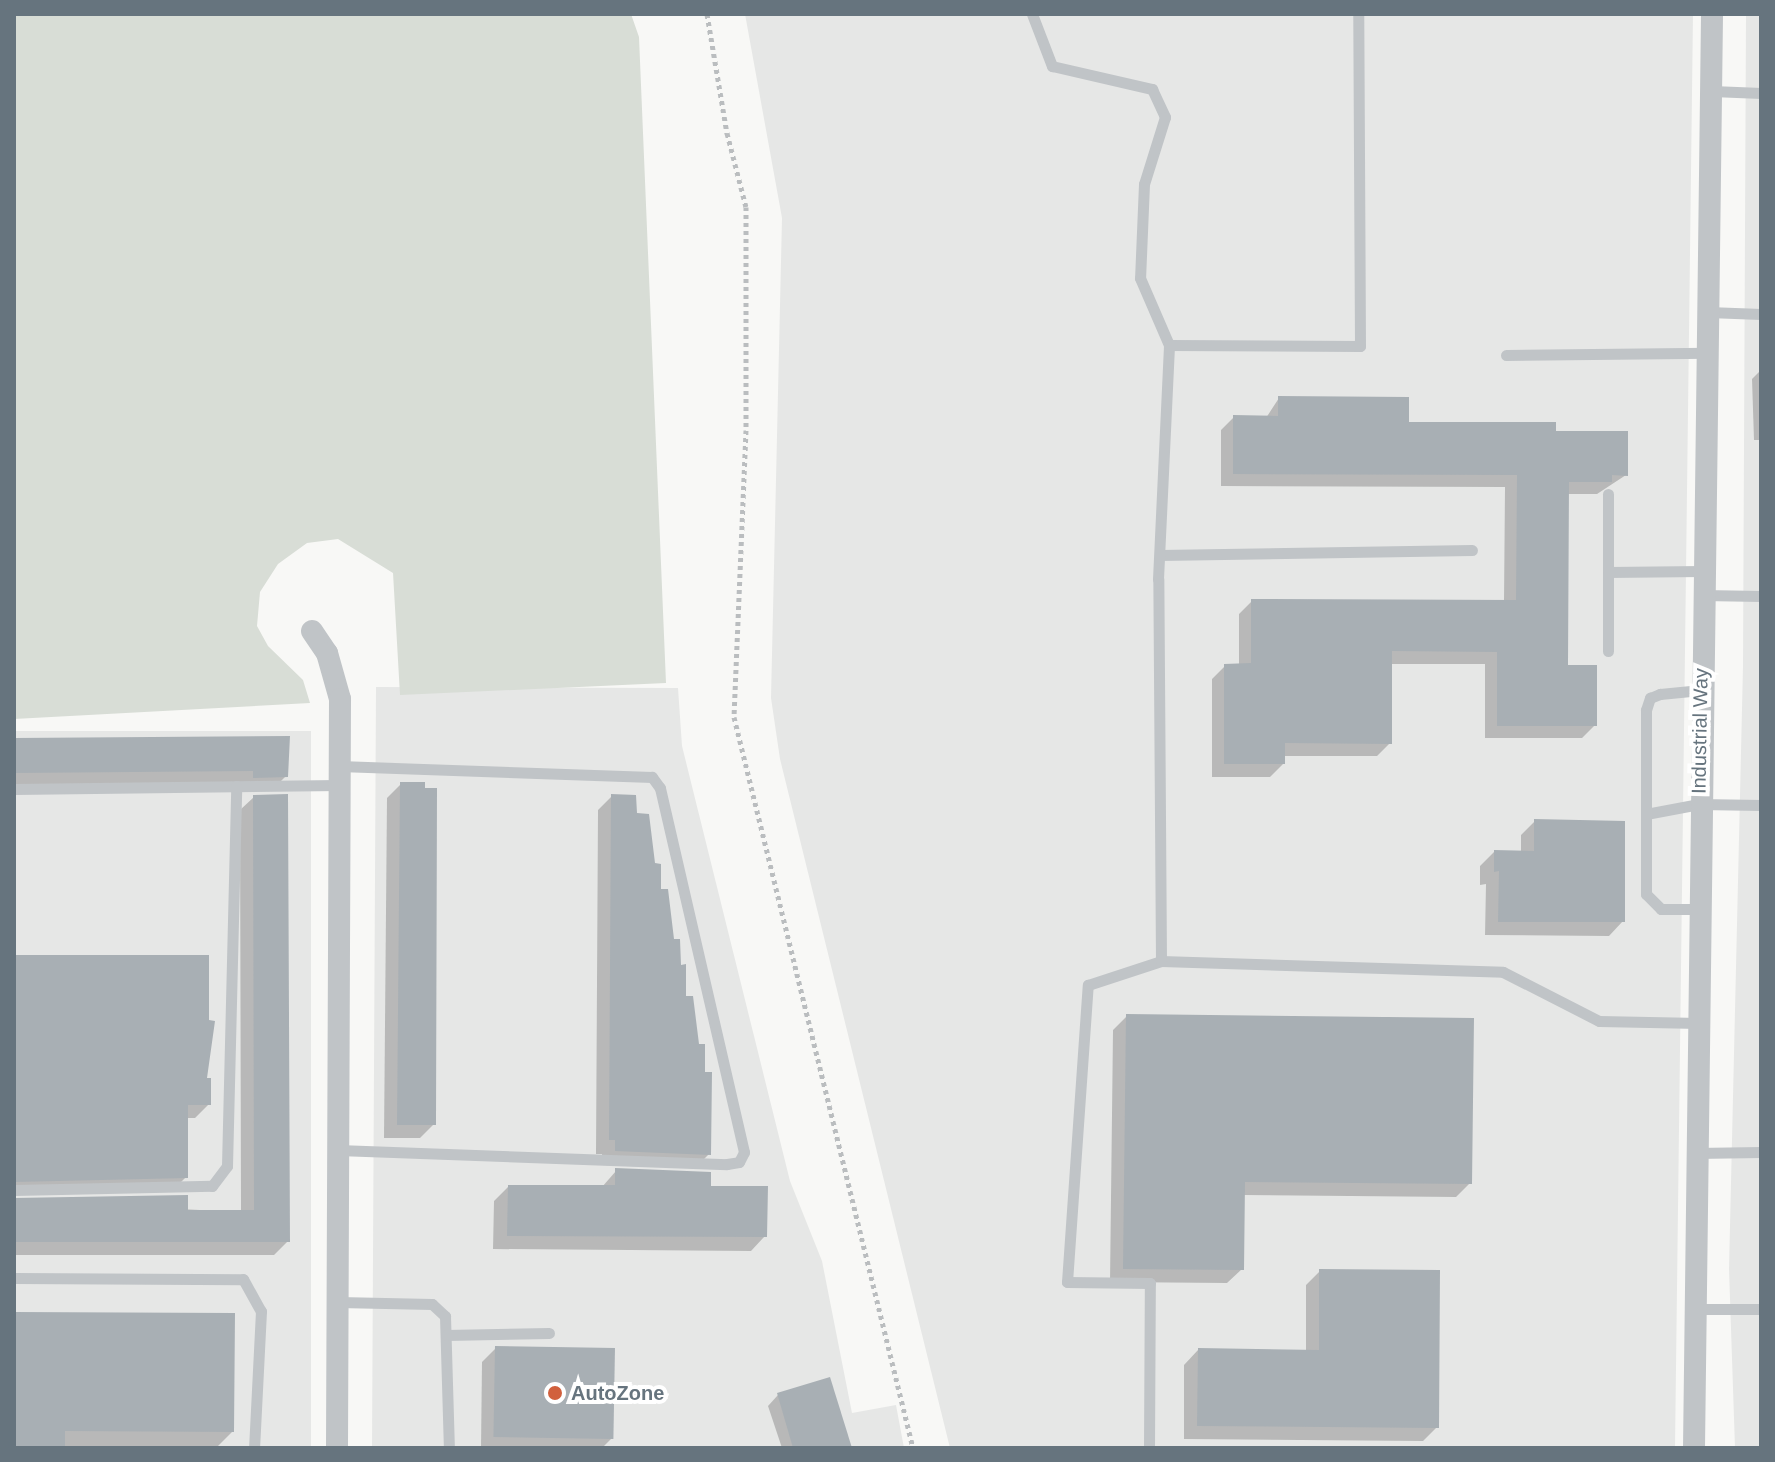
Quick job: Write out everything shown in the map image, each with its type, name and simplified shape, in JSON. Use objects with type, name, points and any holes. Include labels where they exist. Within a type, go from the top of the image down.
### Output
[{"type":"street","name":"Industrial Way","points":[[1694,1448],[1699,804],[1709,353],[1712,14]]},
{"type":"street","points":[[312,631],[327,653],[340,699],[337,1448]]},
{"type":"lane","points":[[1032,14],[1052,66],[1152,89],[1165,117],[1144,184],[1140,278],[1169,345],[1160,555],[1161,961]]},
{"type":"lane","points":[[1169,345],[1360,346],[1358,14]]},
{"type":"lane","points":[[1712,91],[1761,93]]},
{"type":"lane","points":[[1708,312],[1761,314]]},
{"type":"lane","points":[[1506,355],[1709,353]]},
{"type":"lane","points":[[1608,494],[1608,651]]},
{"type":"lane","points":[[1160,555],[1472,550]]},
{"type":"lane","points":[[1608,572],[1702,571]]},
{"type":"lane","points":[[1702,595],[1761,596]]},
{"type":"lane","points":[[1699,909],[1661,909],[1651,904],[1646,894],[1646,814],[1650,698],[1701,690]]},
{"type":"lane","points":[[14,789],[236,786],[339,775],[652,777],[660,788],[744,1152],[739,1162],[338,1150]]},
{"type":"lane","points":[[14,1190],[212,1186],[227,1166],[236,786]]},
{"type":"lane","points":[[1646,814],[1699,804],[1761,805]]},
{"type":"lane","points":[[1149,1448],[1150,1283],[1067,1282],[1088,985],[1161,961],[1503,972],[1599,1021],[1699,1023]]},
{"type":"lane","points":[[1696,1153],[1761,1152]]},
{"type":"lane","points":[[14,1278],[243,1279],[261,1311],[254,1448]]},
{"type":"lane","points":[[338,1302],[432,1304],[445,1316],[449,1448]]},
{"type":"lane","points":[[1695,1309],[1761,1309]]},
{"type":"lane","points":[[446,1335],[549,1333]]},
{"type":"path","points":[[707,14],[727,133],[746,207],[746,430],[734,717],[913,1448]]},
{"type":"shaded area","points":[[14,14],[631,14],[639,37],[666,683],[400,695],[393,573],[338,539],[307,543],[278,564],[260,592],[257,626],[268,646],[303,680],[310,703],[14,719]]},
{"type":"shaded area","points":[[745,14],[1693,14],[1675,1448],[950,1448],[780,759],[771,698],[782,218]]},
{"type":"shaded area","points":[[1746,14],[1761,14],[1761,1448],[1735,1448],[1729,1269],[1743,666]]},
{"type":"shaded area","points":[[376,687],[678,688],[682,746],[790,1181],[822,1261],[852,1413],[896,1405],[904,1448],[372,1448]]},
{"type":"shaded area","points":[[14,731],[311,731],[311,1448],[14,1448]]},
{"type":"building","points":[[1278,396],[1409,397],[1409,422],[1556,422],[1556,431],[1628,431],[1628,476],[1612,475],[1612,482],[1569,482],[1568,665],[1597,665],[1597,726],[1497,726],[1497,652],[1392,651],[1392,744],[1285,743],[1285,764],[1224,764],[1224,664],[1251,663],[1251,599],[1516,600],[1517,475],[1233,474],[1233,415],[1278,416]]},
{"type":"building","points":[[290,736],[288,777],[253,778],[253,771],[14,773],[14,738]]},
{"type":"building","points":[[400,782],[425,782],[425,788],[437,788],[436,1125],[397,1125]]},
{"type":"building","points":[[288,794],[290,1242],[14,1242],[14,1198],[188,1195],[188,1210],[254,1210],[253,795]]},
{"type":"building","points":[[611,794],[636,795],[637,813],[649,814],[655,863],[661,864],[661,889],[668,889],[674,939],[680,939],[681,965],[686,964],[686,996],[693,996],[699,1044],[705,1044],[705,1072],[712,1072],[711,1155],[615,1151],[615,1140],[609,1140]]},
{"type":"building","points":[[1534,819],[1625,821],[1625,922],[1498,922],[1499,871],[1494,872],[1494,850],[1534,851]]},
{"type":"building","points":[[14,955],[209,955],[209,1020],[215,1021],[207,1078],[211,1078],[211,1105],[188,1105],[188,1178],[14,1182]]},
{"type":"building","points":[[1126,1014],[1474,1018],[1472,1184],[1245,1182],[1244,1270],[1123,1269]]},
{"type":"building","points":[[615,1168],[711,1172],[711,1186],[768,1186],[767,1237],[507,1236],[508,1185],[615,1185]]},
{"type":"building","points":[[1319,1269],[1440,1270],[1439,1428],[1197,1426],[1198,1348],[1319,1350]]},
{"type":"building","points":[[14,1312],[235,1313],[234,1432],[65,1431],[65,1448],[14,1448]]},
{"type":"building","name":"AutoZone","points":[[495,1346],[615,1348],[613,1439],[493,1437]]},
{"type":"building","points":[[830,1377],[852,1448],[793,1448],[777,1393]]},
{"type":"place","name":"AutoZone","points":[[555,1393]]}]
